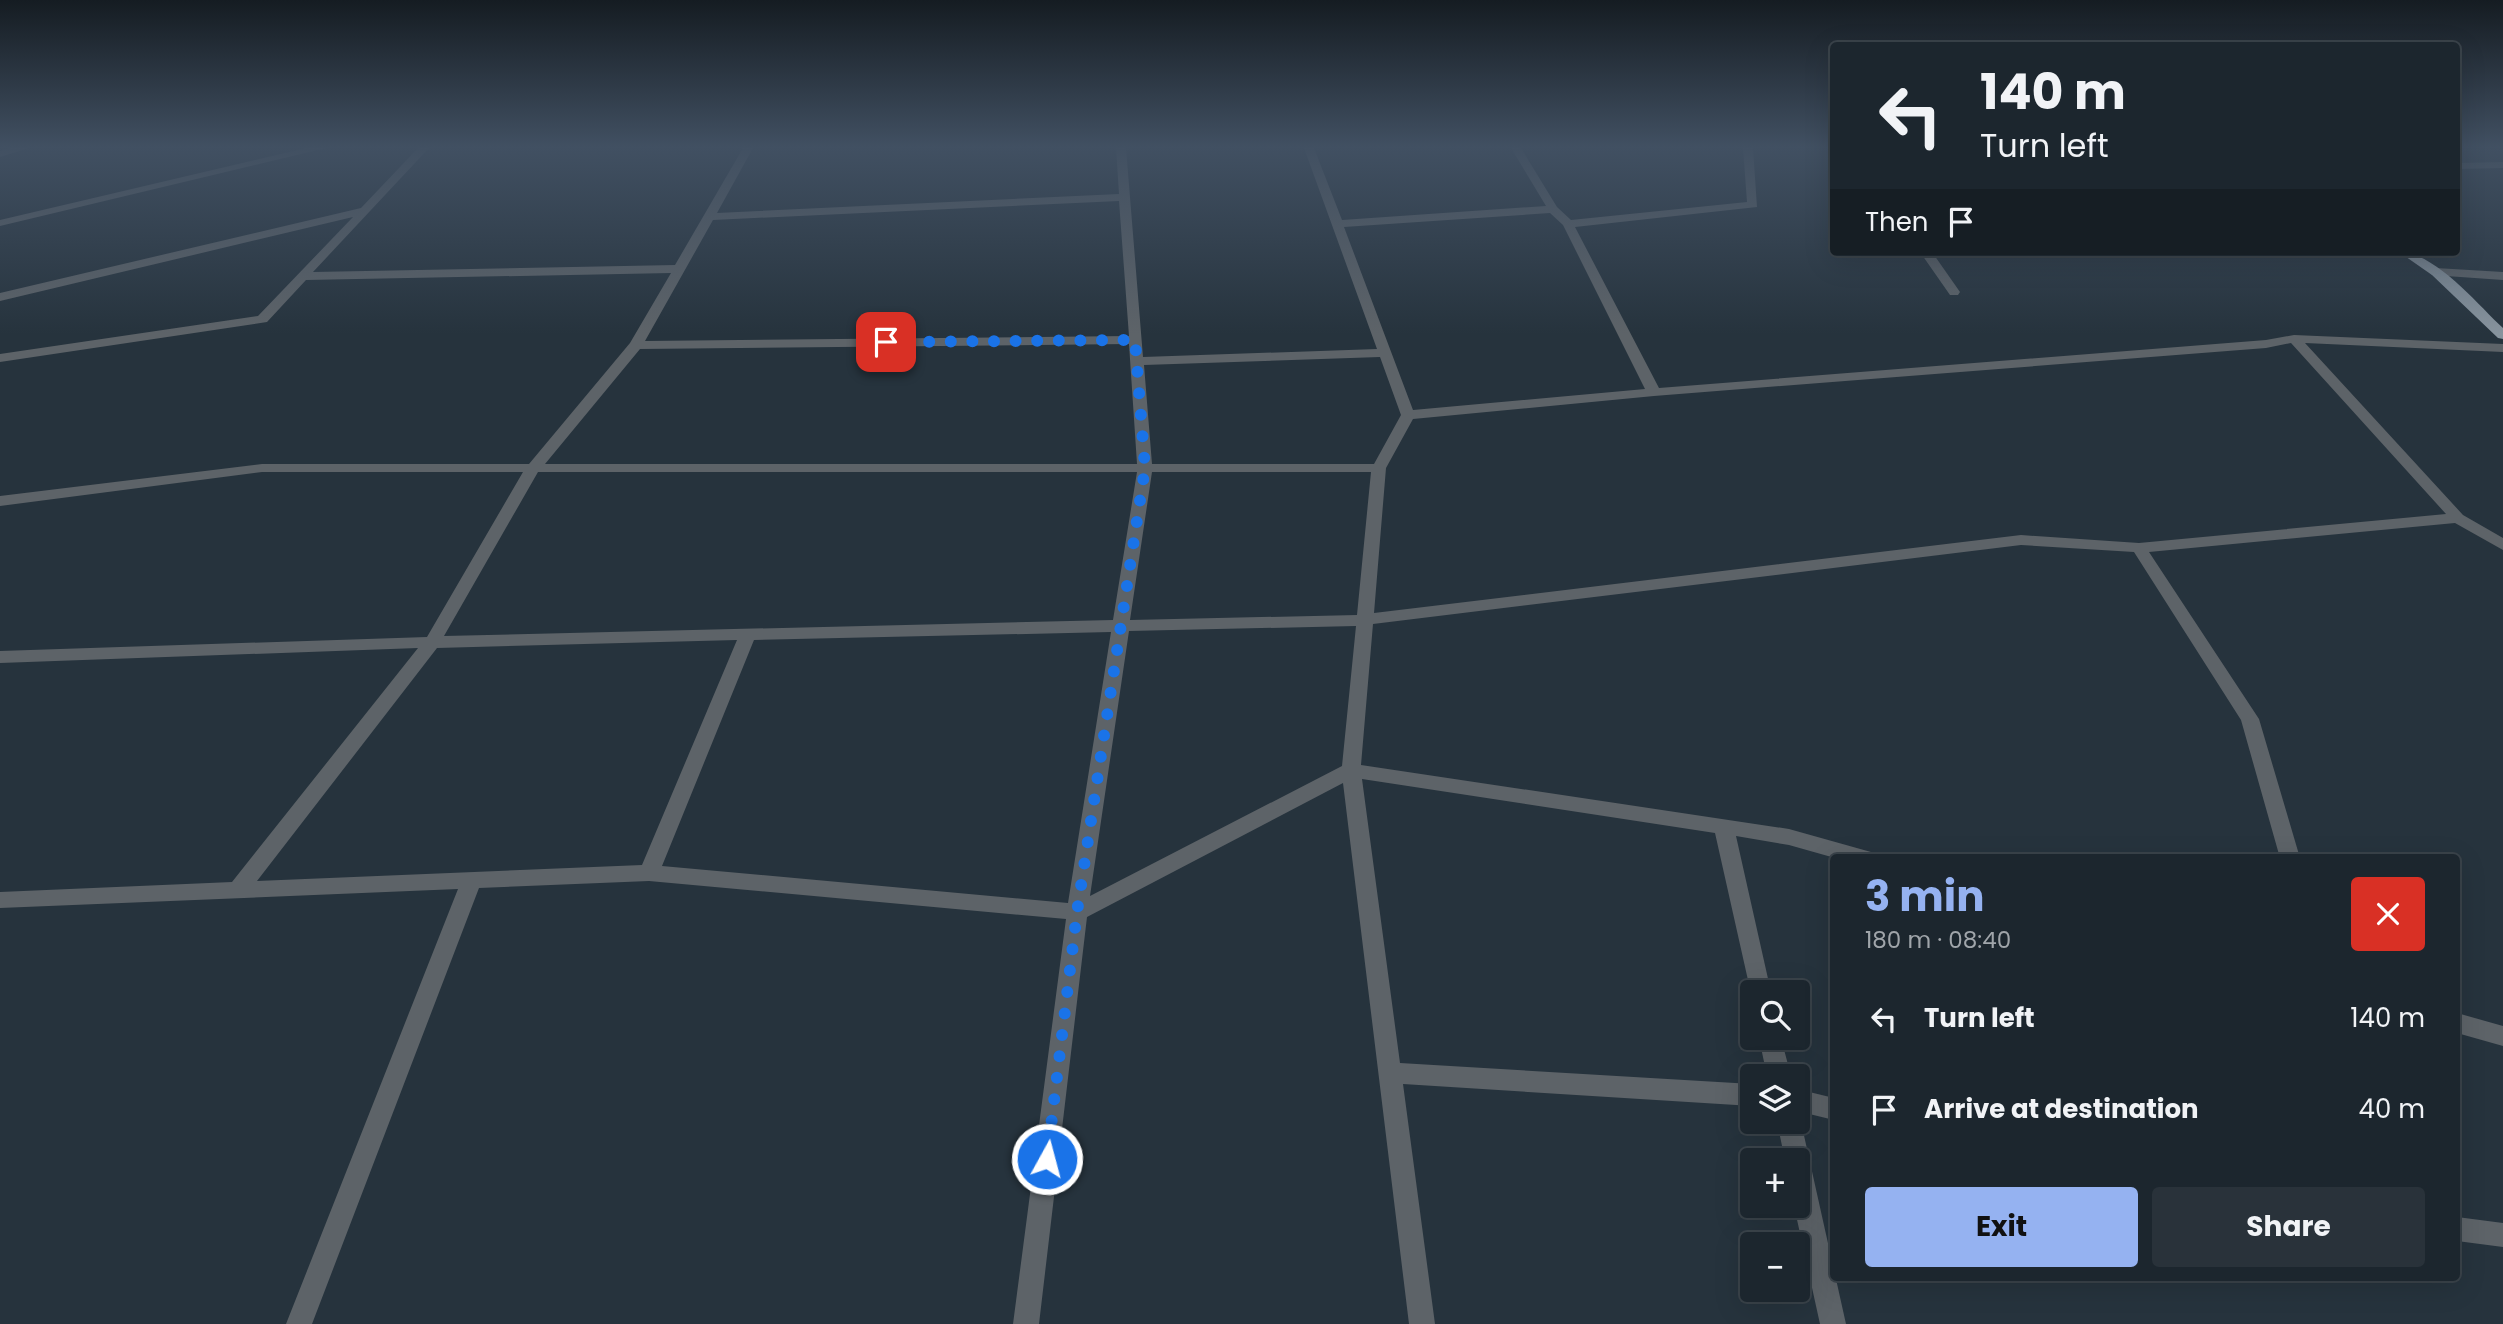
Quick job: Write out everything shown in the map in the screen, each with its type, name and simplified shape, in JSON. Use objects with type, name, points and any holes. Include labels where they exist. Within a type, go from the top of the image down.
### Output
[{"type":"main road","points":[[2411,256],[2437,272],[2503,335]]},
{"type":"street","points":[[0,223],[57,210]]},
{"type":"street","points":[[0,358],[262,319],[366,210]]},
{"type":"street","points":[[0,297],[366,210]]},
{"type":"street","points":[[238,890],[432,642],[533,468],[636,345],[714,210]]},
{"type":"street","points":[[710,217],[860,210]]},
{"type":"street","points":[[1026,1324],[1077,912],[1145,468],[1126,210]]},
{"type":"street","points":[[1333,210],[1408,415],[1379,468],[1351,770],[1422,1324]]},
{"type":"street","points":[[1338,224],[1542,210]]},
{"type":"street","points":[[1554,210],[1568,224],[1654,392]]},
{"type":"street","points":[[1568,224],[1706,210]]},
{"type":"street","points":[[1929,256],[1954,292]]},
{"type":"street","points":[[303,276],[679,269]]},
{"type":"street","points":[[2437,272],[2503,276]]},
{"type":"street","points":[[1408,415],[1654,392],[2266,344],[2294,339],[2503,348]]},
{"type":"street","points":[[2294,339],[2458,518],[2503,545]]},
{"type":"street","points":[[636,345],[1135,340]]},
{"type":"street","points":[[1136,361],[1386,353]]},
{"type":"street","points":[[0,501],[262,468],[1379,468]]},
{"type":"street","points":[[0,657],[432,642],[1365,620],[2021,540],[2139,548],[2458,518]]},
{"type":"street","points":[[2139,548],[2250,719],[2289,854]]},
{"type":"street","points":[[649,873],[748,634]]},
{"type":"street","points":[[0,900],[649,873],[1077,912],[1351,770],[1789,836],[1850,854]]},
{"type":"street","points":[[1724,827],[1757,980]]},
{"type":"street","points":[[299,1324],[472,880]]},
{"type":"street","points":[[2460,1024],[2503,1036]]},
{"type":"street","points":[[1390,1073],[1740,1094]]},
{"type":"street","points":[[1810,1103],[1830,1108]]},
{"type":"street","points":[[1810,1218],[1833,1324]]},
{"type":"street","points":[[2460,1228],[2503,1235]]},
{"type":"route","points":[[886,342],[1135,340],[1145,468],[1077,912],[1047,1159]]}]
